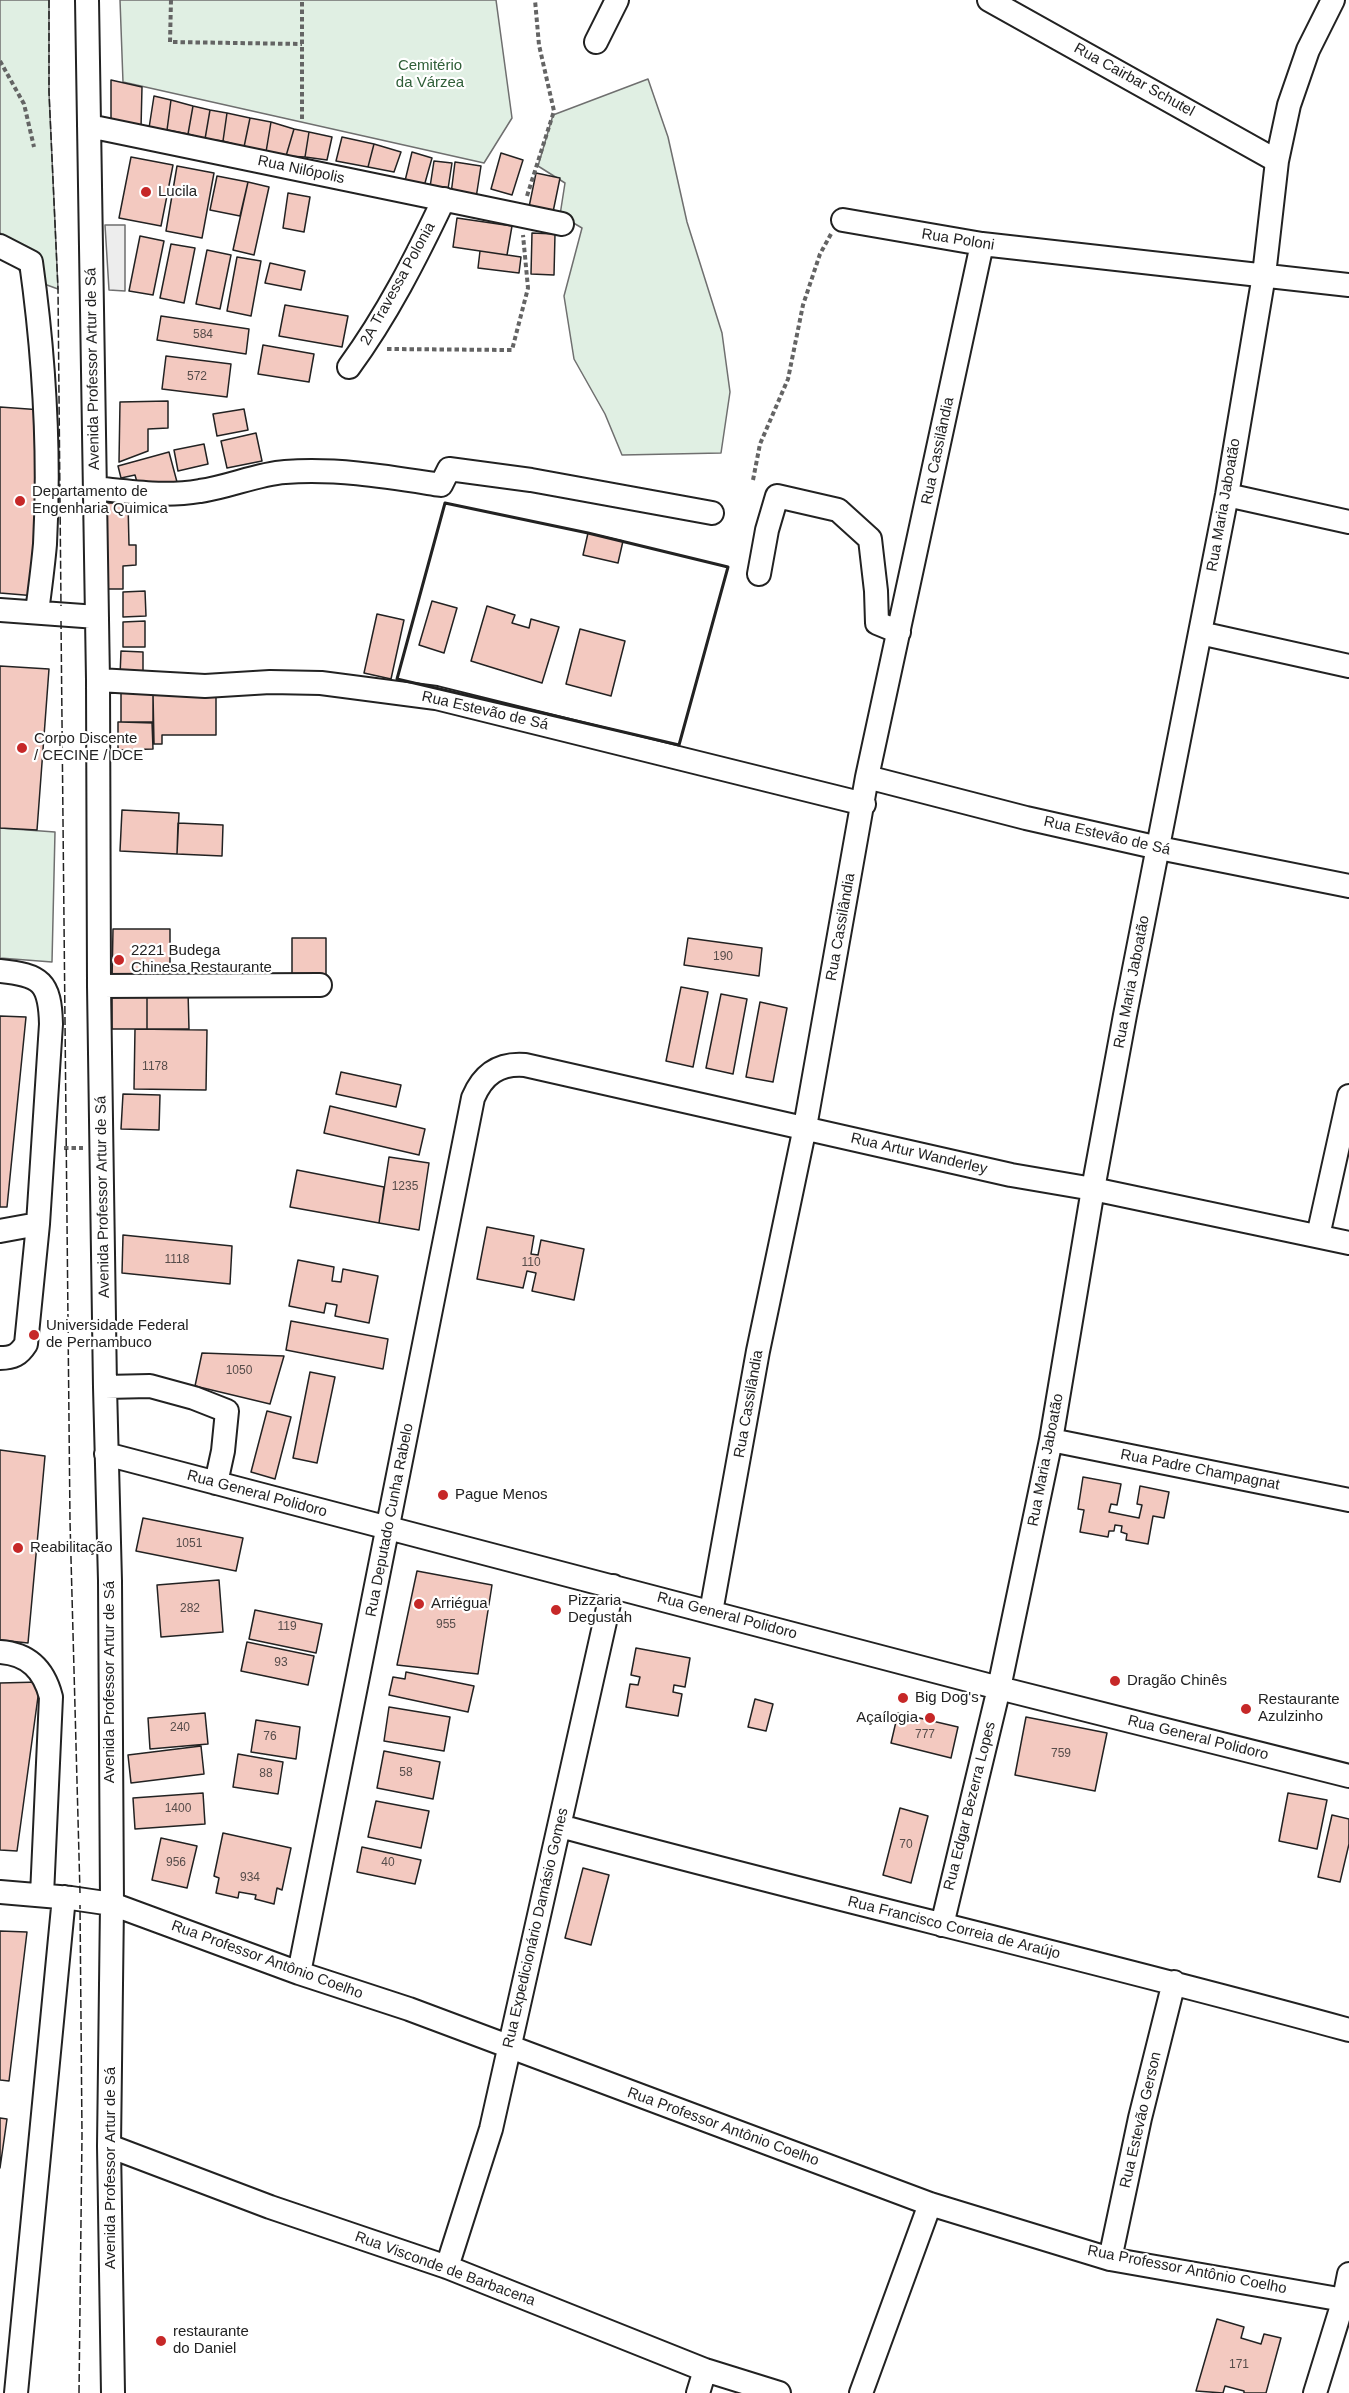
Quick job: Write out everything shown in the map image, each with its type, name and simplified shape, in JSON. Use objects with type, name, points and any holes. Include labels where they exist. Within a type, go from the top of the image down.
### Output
[{"type":"street","name":"Avenida Professor Artur de Sá","points":[[87,0],[98,680],[99,986],[112,1904],[109,2146],[113,2393]]},
{"type":"street","points":[[596,42],[617,0]]},
{"type":"street","name":"Rua Cairbar Schutel","points":[[989,0],[1277,161]]},
{"type":"street","name":"Rua Maria Jaboatão","points":[[999,1688],[1051,1440],[1093,1189],[1227,495],[1264,275],[1277,161],[1289,105],[1305,61],[1333,0]]},
{"type":"street","name":"Rua Nilópolis","points":[[89,126],[516,214]]},
{"type":"street","name":"2A Travessa Polonia","points":[[349,368],[414,262],[444,199]]},
{"type":"street","points":[[516,214],[562,224]]},
{"type":"street","name":"Rua Poloni","points":[[843,220],[982,244],[1349,285]]},
{"type":"street","name":"Rua Cassilândia","points":[[711,1612],[758,1351],[805,1127],[867,777],[982,244]]},
{"type":"street","points":[[0,246],[31,262],[38,311],[45,391],[46,458],[45,544],[37,612]]},
{"type":"street","points":[[95,488],[147,494],[175,494],[201,491],[283,472],[330,470],[441,485],[449,469],[531,480],[712,513]]},
{"type":"street","points":[[1227,495],[1349,522]]},
{"type":"street","points":[[759,574],[767,530],[777,496],[838,510],[870,539],[877,623],[899,632]]},
{"type":"street","points":[[0,610],[97,617]]},
{"type":"street","points":[[1200,633],[1349,666]]},
{"type":"street","name":"Rua Estevão de Sá","points":[[98,680],[205,686],[270,682],[321,683],[436,698],[864,804]]},
{"type":"street","name":"Rua Estevão de Sá","points":[[867,777],[1026,818],[1159,848],[1349,886]]},
{"type":"street","points":[[0,971],[28,975],[44,986],[50,1000],[44,1148],[26,1344],[14,1357],[0,1358]]},
{"type":"street","points":[[99,986],[320,985]]},
{"type":"street","name":"Rua Artur Wanderley","points":[[492,1071],[513,1064],[525,1065],[1011,1175],[1093,1189],[1349,1243]]},
{"type":"street","name":"Rua Deputado Cunha Rabelo","points":[[299,1974],[473,1098],[478,1087],[492,1071]]},
{"type":"street","points":[[1318,1236],[1349,1096]]},
{"type":"street","points":[[0,1231],[38,1224]]},
{"type":"street","points":[[105,1387],[150,1386],[194,1398],[227,1411],[223,1451],[216,1483]]},
{"type":"street","name":"Rua Padre Champagnat","points":[[1051,1440],[1349,1500]]},
{"type":"street","name":"Rua General Polidoro","points":[[106,1454],[999,1688],[1349,1776]]},
{"type":"street","name":"Rua Expedicionário Damásio Gomes","points":[[447,2267],[491,2129],[613,1586]]},
{"type":"street","points":[[0,1652],[18,1656],[39,1668],[47,1680],[51,1697],[53,1896],[16,2393]]},
{"type":"street","name":"Rua Edgar Bezerra Lopes","points":[[942,1925],[999,1688]]},
{"type":"street","name":"Rua Francisco Correia de Araújo","points":[[560,1826],[754,1879],[1174,1982],[1349,2030]]},
{"type":"street","name":"Rua Professor Antônio Coelho","points":[[0,1892],[112,1904],[299,1974],[409,2010],[930,2204],[1110,2259],[1346,2300]]},
{"type":"street","name":"Rua Estevão Gerson","points":[[1110,2259],[1140,2118],[1174,1982]]},
{"type":"street","name":"Rua Visconde de Barbacena","points":[[109,2146],[270,2207],[447,2267],[705,2370],[779,2393]]},
{"type":"street","points":[[861,2393],[930,2204]]},
{"type":"street","points":[[1315,2393],[1346,2300],[1349,2274]]},
{"type":"street","points":[[698,2393],[705,2370]]},
{"type":"path","points":[[171,0],[170,42],[302,44]]},
{"type":"path","points":[[302,0],[302,119]]},
{"type":"path","points":[[362,349],[512,350],[528,288],[516,214],[554,111],[540,54],[535,0]]},
{"type":"path","points":[[0,61],[24,104],[34,147]]},
{"type":"path","points":[[753,480],[760,444],[788,380],[803,305],[820,254],[827,238],[843,220]]},
{"type":"path","points":[[44,1148],[102,1147]]},
{"type":"green space","points":[[0,0],[49,0],[49,93],[58,289],[22,276],[0,232]]},
{"type":"green space","name":"Cemitério da Várzea","points":[[120,0],[496,0],[512,118],[484,163],[123,82]]},
{"type":"green space","points":[[648,79],[668,137],[687,222],[722,333],[730,392],[721,453],[622,455],[605,414],[574,359],[564,296],[582,228],[560,215],[565,183],[538,166],[553,115]]},
{"type":"green space","points":[[0,828],[55,832],[52,962],[0,958]]},
{"type":"shaded area","points":[[105,225],[125,225],[125,291],[109,290]]},
{"type":"building","points":[[111,80],[142,87],[141,128],[111,125]]},
{"type":"building","points":[[154,96],[171,100],[167,130],[149,128]]},
{"type":"building","points":[[171,100],[193,106],[188,134],[167,130]]},
{"type":"building","points":[[193,106],[210,110],[205,139],[188,134]]},
{"type":"building","points":[[210,110],[227,113],[223,141],[205,139]]},
{"type":"building","points":[[227,113],[250,118],[244,147],[223,141]]},
{"type":"building","points":[[250,118],[271,122],[266,152],[244,147]]},
{"type":"building","points":[[271,122],[294,129],[286,156],[266,152]]},
{"type":"building","points":[[294,129],[309,132],[305,157],[286,156]]},
{"type":"building","points":[[309,132],[332,137],[327,160],[305,157]]},
{"type":"building","points":[[342,137],[374,144],[368,167],[336,161]]},
{"type":"building","points":[[374,144],[401,152],[394,172],[368,167]]},
{"type":"building","points":[[412,152],[432,158],[423,190],[404,185]]},
{"type":"building","points":[[501,153],[523,160],[512,195],[491,189]]},
{"type":"building","name":"Lucila","points":[[131,157],[173,165],[161,226],[119,218]]},
{"type":"building","points":[[434,161],[452,163],[448,189],[430,187]]},
{"type":"building","points":[[455,162],[481,166],[476,198],[451,194]]},
{"type":"building","points":[[177,166],[214,173],[202,238],[166,231]]},
{"type":"building","points":[[536,173],[560,178],[553,212],[529,207]]},
{"type":"building","points":[[217,176],[248,182],[240,216],[210,210]]},
{"type":"building","points":[[248,182],[269,187],[254,255],[233,250]]},
{"type":"building","points":[[288,193],[310,197],[304,232],[283,228]]},
{"type":"building","points":[[457,218],[512,226],[507,255],[453,247]]},
{"type":"building","points":[[532,233],[555,234],[554,275],[531,274]]},
{"type":"building","points":[[140,236],[164,241],[153,295],[129,291]]},
{"type":"building","points":[[171,244],[195,248],[184,303],[160,298]]},
{"type":"building","points":[[207,250],[231,255],[220,309],[196,304]]},
{"type":"building","points":[[480,251],[521,257],[519,273],[478,268]]},
{"type":"building","points":[[237,257],[261,261],[251,316],[227,311]]},
{"type":"building","points":[[270,263],[305,271],[301,290],[265,283]]},
{"type":"building","points":[[285,305],[348,316],[342,347],[279,336]]},
{"type":"building","points":[[161,316],[249,329],[246,354],[157,340]]},
{"type":"building","points":[[263,345],[314,354],[309,382],[258,374]]},
{"type":"building","points":[[166,356],[231,364],[227,397],[162,389]]},
{"type":"building","points":[[168,401],[168,428],[148,429],[148,451],[119,462],[120,402]]},
{"type":"building","name":"Departamento de Engenharia Quimica","points":[[0,407],[42,410],[36,596],[0,593]]},
{"type":"building","points":[[244,409],[248,430],[217,436],[213,414]]},
{"type":"building","points":[[256,433],[262,461],[227,468],[221,441]]},
{"type":"building","points":[[204,444],[208,464],[178,471],[174,450]]},
{"type":"building","points":[[169,452],[177,482],[151,489],[138,486],[135,475],[121,478],[118,466]]},
{"type":"building","points":[[103,503],[128,503],[129,545],[136,545],[136,565],[123,566],[123,589],[104,589]]},
{"type":"building","points":[[588,533],[623,541],[618,563],[583,555]]},
{"type":"building","points":[[145,591],[146,616],[123,617],[123,592]]},
{"type":"building","points":[[432,601],[457,608],[444,653],[419,645]]},
{"type":"building","points":[[487,606],[515,615],[512,623],[529,628],[531,619],[559,627],[542,683],[471,661]]},
{"type":"building","points":[[377,614],[404,620],[391,679],[364,673]]},
{"type":"building","points":[[145,621],[145,647],[123,647],[123,622]]},
{"type":"building","points":[[580,629],[625,641],[611,696],[566,684]]},
{"type":"building","points":[[121,651],[143,652],[143,677],[120,676]]},
{"type":"building","name":"Corpo Discente / CECINE / DCE","points":[[0,666],[49,669],[37,830],[0,828]]},
{"type":"building","points":[[121,690],[153,693],[153,723],[121,722]]},
{"type":"building","points":[[153,693],[176,693],[176,696],[216,696],[216,735],[162,735],[162,744],[154,744]]},
{"type":"building","points":[[118,722],[152,722],[153,749],[118,750]]},
{"type":"building","points":[[122,810],[179,813],[177,854],[120,851]]},
{"type":"building","points":[[178,823],[223,825],[222,856],[177,854]]},
{"type":"building","points":[[113,929],[170,929],[170,981],[112,981]]},
{"type":"building","points":[[292,938],[326,938],[326,978],[292,978]]},
{"type":"building","points":[[688,938],[762,948],[759,976],[684,965]]},
{"type":"building","points":[[681,987],[708,992],[693,1067],[666,1061]]},
{"type":"building","points":[[188,991],[189,1029],[147,1029],[147,992]]},
{"type":"building","points":[[147,992],[147,1029],[112,1029],[112,993]]},
{"type":"building","points":[[721,994],[747,999],[733,1074],[706,1068]]},
{"type":"building","points":[[760,1002],[787,1008],[773,1082],[746,1077]]},
{"type":"building","points":[[0,1016],[26,1017],[7,1207],[0,1207]]},
{"type":"building","points":[[135,1029],[207,1030],[206,1090],[134,1089]]},
{"type":"building","points":[[341,1072],[401,1085],[396,1107],[336,1094]]},
{"type":"building","points":[[123,1094],[160,1095],[159,1130],[121,1129]]},
{"type":"building","points":[[330,1106],[425,1129],[419,1155],[324,1133]]},
{"type":"building","points":[[389,1157],[429,1163],[419,1230],[379,1223]]},
{"type":"building","points":[[297,1170],[384,1187],[379,1223],[290,1207]]},
{"type":"building","points":[[487,1227],[534,1236],[531,1254],[538,1255],[541,1240],[584,1249],[574,1300],[532,1291],[536,1273],[527,1271],[523,1288],[477,1279]]},
{"type":"building","points":[[123,1235],[232,1246],[230,1284],[122,1273]]},
{"type":"building","points":[[298,1260],[334,1267],[332,1281],[341,1282],[343,1269],[378,1276],[369,1323],[335,1316],[337,1305],[326,1303],[324,1313],[289,1306]]},
{"type":"building","points":[[291,1321],[388,1339],[383,1369],[286,1350]]},
{"type":"building","points":[[202,1353],[284,1356],[270,1404],[195,1386]]},
{"type":"building","points":[[310,1372],[335,1377],[317,1463],[293,1458]]},
{"type":"building","points":[[267,1411],[291,1417],[275,1479],[251,1472]]},
{"type":"building","name":"Reabilitação","points":[[0,1450],[45,1456],[28,1643],[0,1640]]},
{"type":"building","points":[[1083,1477],[1121,1484],[1117,1505],[1111,1504],[1109,1512],[1139,1518],[1142,1505],[1137,1504],[1140,1486],[1169,1492],[1164,1518],[1153,1516],[1148,1544],[1126,1540],[1127,1534],[1121,1532],[1122,1526],[1115,1525],[1114,1531],[1109,1531],[1108,1537],[1080,1532],[1084,1510],[1078,1509]]},
{"type":"building","points":[[143,1518],[243,1538],[236,1571],[136,1551]]},
{"type":"building","points":[[417,1571],[492,1585],[478,1674],[397,1665]]},
{"type":"building","points":[[219,1580],[223,1632],[161,1637],[157,1585]]},
{"type":"building","points":[[255,1610],[322,1624],[316,1653],[249,1639]]},
{"type":"building","points":[[247,1642],[314,1656],[308,1685],[241,1671]]},
{"type":"building","points":[[636,1648],[690,1658],[685,1687],[674,1685],[673,1692],[682,1694],[678,1716],[626,1707],[630,1684],[638,1685],[640,1677],[631,1675]]},
{"type":"building","points":[[406,1672],[474,1686],[468,1712],[389,1695],[393,1677],[405,1679]]},
{"type":"building","points":[[40,1682],[17,1851],[0,1850],[0,1683]]},
{"type":"building","points":[[755,1699],[773,1704],[766,1731],[748,1727]]},
{"type":"building","points":[[389,1707],[450,1717],[444,1751],[384,1741]]},
{"type":"building","points":[[205,1713],[208,1744],[150,1749],[148,1718]]},
{"type":"building","points":[[898,1713],[958,1727],[951,1758],[891,1743]]},
{"type":"building","points":[[1026,1717],[1107,1733],[1095,1791],[1015,1775]]},
{"type":"building","points":[[256,1720],[300,1727],[296,1759],[251,1752]]},
{"type":"building","points":[[201,1746],[204,1774],[131,1783],[128,1755]]},
{"type":"building","points":[[384,1751],[440,1762],[433,1799],[377,1788]]},
{"type":"building","points":[[238,1754],[283,1762],[278,1794],[233,1787]]},
{"type":"building","points":[[203,1793],[205,1824],[135,1829],[133,1798]]},
{"type":"building","points":[[1288,1793],[1327,1800],[1317,1849],[1279,1841]]},
{"type":"building","points":[[376,1801],[429,1811],[421,1848],[368,1837]]},
{"type":"building","points":[[900,1808],[928,1816],[911,1883],[883,1875]]},
{"type":"building","points":[[1332,1815],[1349,1819],[1349,1844],[1340,1882],[1318,1877]]},
{"type":"building","points":[[223,1833],[291,1848],[282,1890],[277,1888],[274,1904],[255,1899],[256,1895],[239,1892],[238,1898],[216,1893],[219,1878],[214,1876]]},
{"type":"building","points":[[161,1838],[197,1846],[187,1888],[152,1880]]},
{"type":"building","points":[[362,1847],[421,1860],[415,1884],[357,1872]]},
{"type":"building","points":[[583,1868],[609,1875],[591,1945],[565,1938]]},
{"type":"building","points":[[0,1931],[27,1932],[9,2081],[0,2080]]},
{"type":"building","points":[[0,2118],[7,2119],[0,2168]]},
{"type":"building","points":[[1217,2319],[1244,2327],[1241,2338],[1261,2344],[1264,2334],[1281,2338],[1266,2393],[1244,2393],[1244,2391],[1225,2386],[1223,2393],[1196,2391]]},
{"type":"fence","points":[[49,0],[49,92],[58,289],[61,606]]},
{"type":"fence","points":[[61,621],[70,1521],[80,1893]]},
{"type":"fence","points":[[79,2393],[82,2135],[80,1905]]},
{"type":"wall","points":[[445,503],[588,533],[728,567],[679,745],[397,679],[445,503]]},
{"type":"place","name":"Lucila","points":[[146,192]]},
{"type":"place","name":"Departamento de Engenharia Quimica","points":[[20,501]]},
{"type":"place","name":"Corpo Discente / CECINE / DCE","points":[[22,748]]},
{"type":"place","name":"2221 Budega Chinesa Restaurante","points":[[119,960]]},
{"type":"place","name":"Universidade Federal de Pernambuco","points":[[34,1335]]},
{"type":"place","name":"Pague Menos","points":[[443,1495]]},
{"type":"place","name":"Reabilitação","points":[[18,1548]]},
{"type":"place","name":"Arriégua","points":[[419,1604]]},
{"type":"place","name":"Pizzaria Degustah","points":[[556,1610]]},
{"type":"place","name":"Dragão Chinês","points":[[1115,1681]]},
{"type":"place","name":"Big Dog's","points":[[903,1698]]},
{"type":"place","name":"Restaurante Azulzinho","points":[[1246,1709]]},
{"type":"place","name":"Açaílogia","points":[[930,1718]]},
{"type":"place","name":"restaurante do Daniel","points":[[161,2341]]}]
